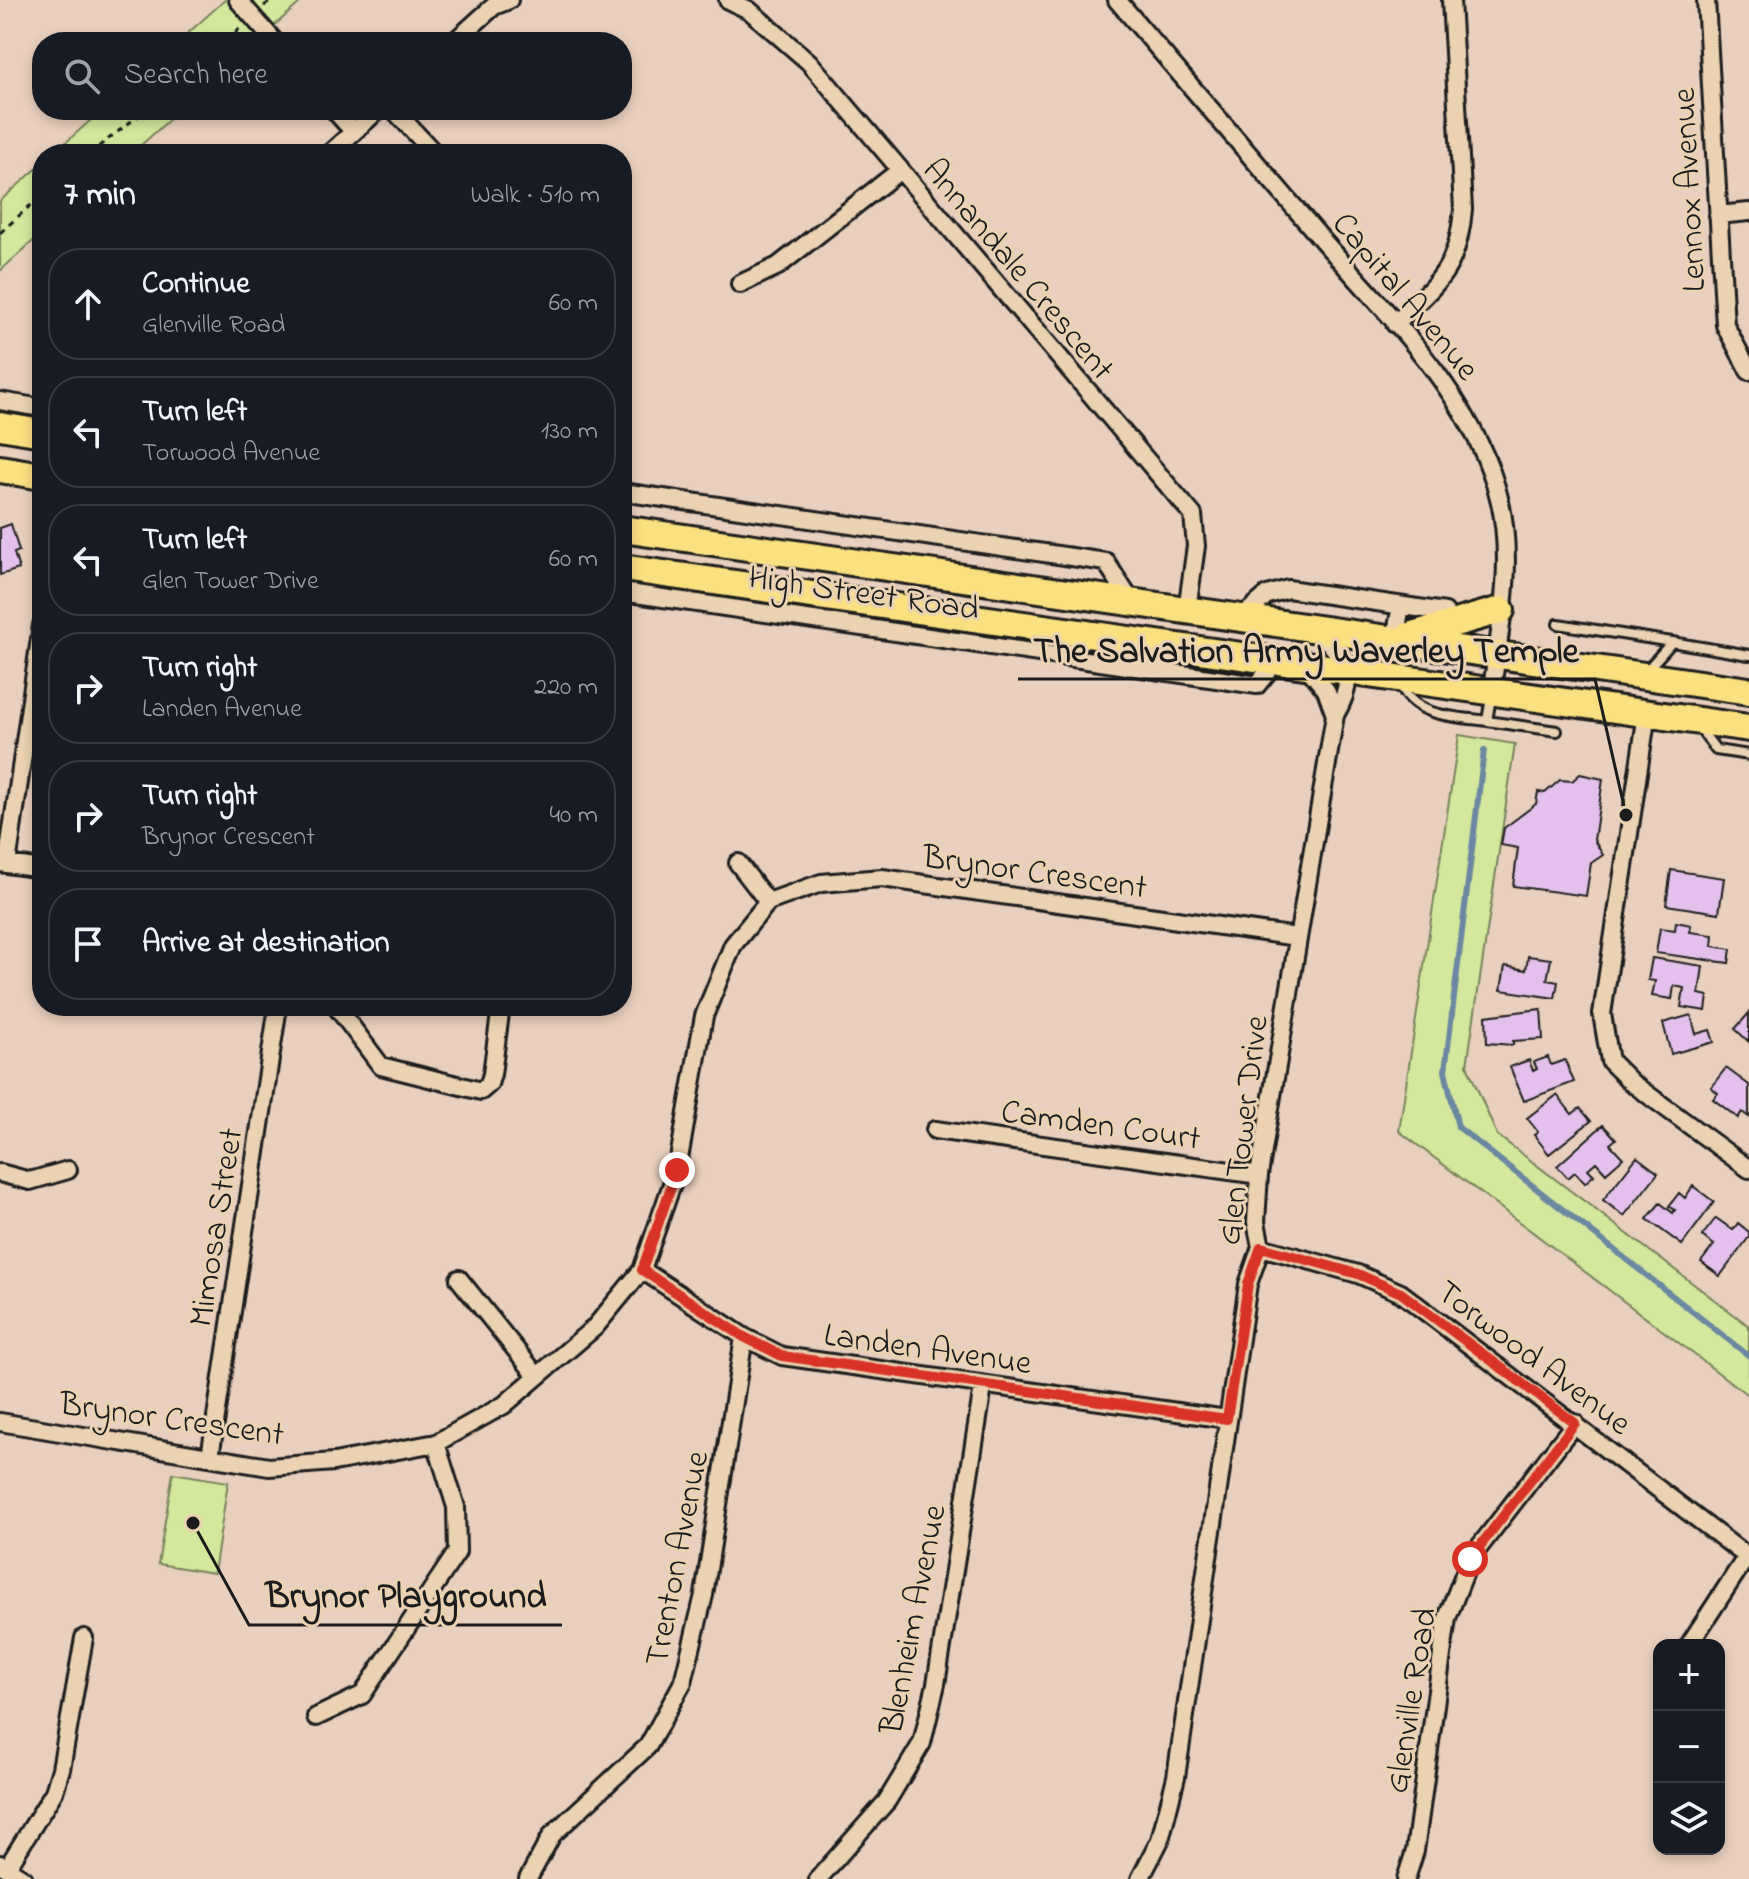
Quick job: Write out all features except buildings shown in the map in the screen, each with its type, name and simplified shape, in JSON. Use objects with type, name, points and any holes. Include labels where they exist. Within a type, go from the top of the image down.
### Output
[{"type":"main road","points":[[0,426],[32,431]]},
{"type":"main road","points":[[0,469],[32,474]]},
{"type":"main road","name":"High Street Road","points":[[632,530],[1497,652],[1749,691]]},
{"type":"main road","name":"High Street Road","points":[[632,569],[1275,663],[1492,689],[1749,728]]},
{"type":"main road","points":[[1398,638],[1501,610]]},
{"type":"street","points":[[238,0],[266,32]]},
{"type":"street","points":[[465,32],[494,6],[509,0]]},
{"type":"street","name":"Annandale Crescent","points":[[728,0],[749,10],[809,62],[1193,515],[1196,558],[1187,610]]},
{"type":"street","name":"Capital Avenue","points":[[1117,0],[1395,324],[1459,404],[1486,453],[1500,504],[1507,558],[1492,689]]},
{"type":"street","points":[[1395,324],[1448,271],[1460,243],[1463,209],[1451,0]]},
{"type":"street","name":"Lennox Avenue","points":[[1706,0],[1725,325],[1749,371]]},
{"type":"street","points":[[343,120],[353,131]]},
{"type":"street","points":[[339,144],[366,120]]},
{"type":"street","points":[[403,120],[426,144]]},
{"type":"street","points":[[740,284],[778,266],[899,171]]},
{"type":"street","points":[[1718,215],[1749,212]]},
{"type":"street","points":[[0,401],[32,406]]},
{"type":"street","name":"High Street Road","points":[[632,493],[1106,562],[1131,601]]},
{"type":"street","points":[[1242,617],[1267,595],[1288,589],[1445,612]]},
{"type":"street","name":"High Street Road","points":[[632,593],[1257,685],[1275,663]]},
{"type":"street","points":[[1398,638],[1401,606]]},
{"type":"street","points":[[1314,627],[1340,655],[1347,673]]},
{"type":"street","points":[[1307,667],[1326,690],[1335,715]]},
{"type":"street","name":"Glen Tower Drive","points":[[1140,1879],[1160,1840],[1176,1777],[1248,1284],[1261,1247],[1256,1222],[1259,1175],[1335,715],[1346,694],[1347,673]]},
{"type":"street","points":[[32,688],[4,864],[32,868]]},
{"type":"street","points":[[1647,713],[1602,1014],[1610,1061],[1632,1083],[1749,1169]]},
{"type":"street","points":[[738,863],[768,902]]},
{"type":"street","name":"Brynor Crescent","points":[[0,1422],[269,1467],[334,1462],[436,1443],[504,1405],[595,1327],[642,1270],[677,1170],[704,1016],[733,945],[768,902],[821,883],[882,878],[1297,937]]},
{"type":"street","name":"Mimosa Street","points":[[210,1457],[276,1016]]},
{"type":"street","points":[[344,1016],[381,1066],[481,1091],[489,1084],[492,1074],[500,1016]]},
{"type":"street","name":"Camden Court","points":[[935,1130],[1259,1175]]},
{"type":"street","points":[[0,1173],[30,1181],[68,1170]]},
{"type":"street","name":"Torwood Avenue","points":[[1261,1247],[1358,1274],[1401,1293],[1748,1557]]},
{"type":"street","name":"Landen Avenue","points":[[642,1270],[744,1337],[782,1356],[983,1387],[1227,1419]]},
{"type":"street","points":[[459,1279],[537,1376]]},
{"type":"street","name":"Trenton Avenue","points":[[528,1879],[552,1835],[648,1746],[683,1682],[704,1595],[744,1337]]},
{"type":"street","name":"Blenheim Avenue","points":[[818,1879],[887,1801],[922,1743],[936,1684],[983,1387]]},
{"type":"street","name":"Glenville Road","points":[[1406,1879],[1415,1851],[1447,1618],[1470,1559],[1575,1423]]},
{"type":"street","points":[[316,1717],[362,1695],[457,1552],[456,1507],[436,1443]]},
{"type":"street","points":[[1693,1639],[1748,1557]]},
{"type":"street","points":[[24,1879],[3,1866],[54,1792],[61,1769],[84,1638]]},
{"type":"lane","points":[[1558,624],[1749,655]]},
{"type":"lane","points":[[1643,675],[1672,642]]},
{"type":"lane","points":[[1398,678],[1404,693],[1423,710],[1557,731]]},
{"type":"lane","points":[[1487,721],[1492,689]]},
{"type":"lane","points":[[1694,720],[1716,750],[1749,755]]},
{"type":"path","points":[[102,144],[133,120]]},
{"type":"path","points":[[0,233],[32,204]]},
{"type":"green space","points":[[225,0],[303,0],[267,32],[189,32]]},
{"type":"green space","points":[[91,120],[169,120],[142,144],[64,144]]},
{"type":"green space","points":[[32,173],[32,242],[0,271],[0,201]]},
{"type":"green space","points":[[1459,735],[1515,744],[1467,1065],[1497,1135],[1749,1326],[1749,1396],[1399,1131]]},
{"type":"green space","points":[[173,1473],[228,1482],[214,1573],[158,1564]]},
{"type":"waterway","points":[[1484,750],[1445,1071],[1458,1127],[1749,1356]]},
{"type":"place","name":"The Salvation Army Waverley Temple","points":[[1626,815]]},
{"type":"place","name":"Brynor Playground","points":[[193,1523]]},
{"type":"route","points":[[677,1170],[642,1270],[744,1337],[782,1356],[983,1387],[1227,1419],[1248,1284],[1261,1247],[1358,1274],[1401,1293],[1575,1423],[1470,1559]]}]
